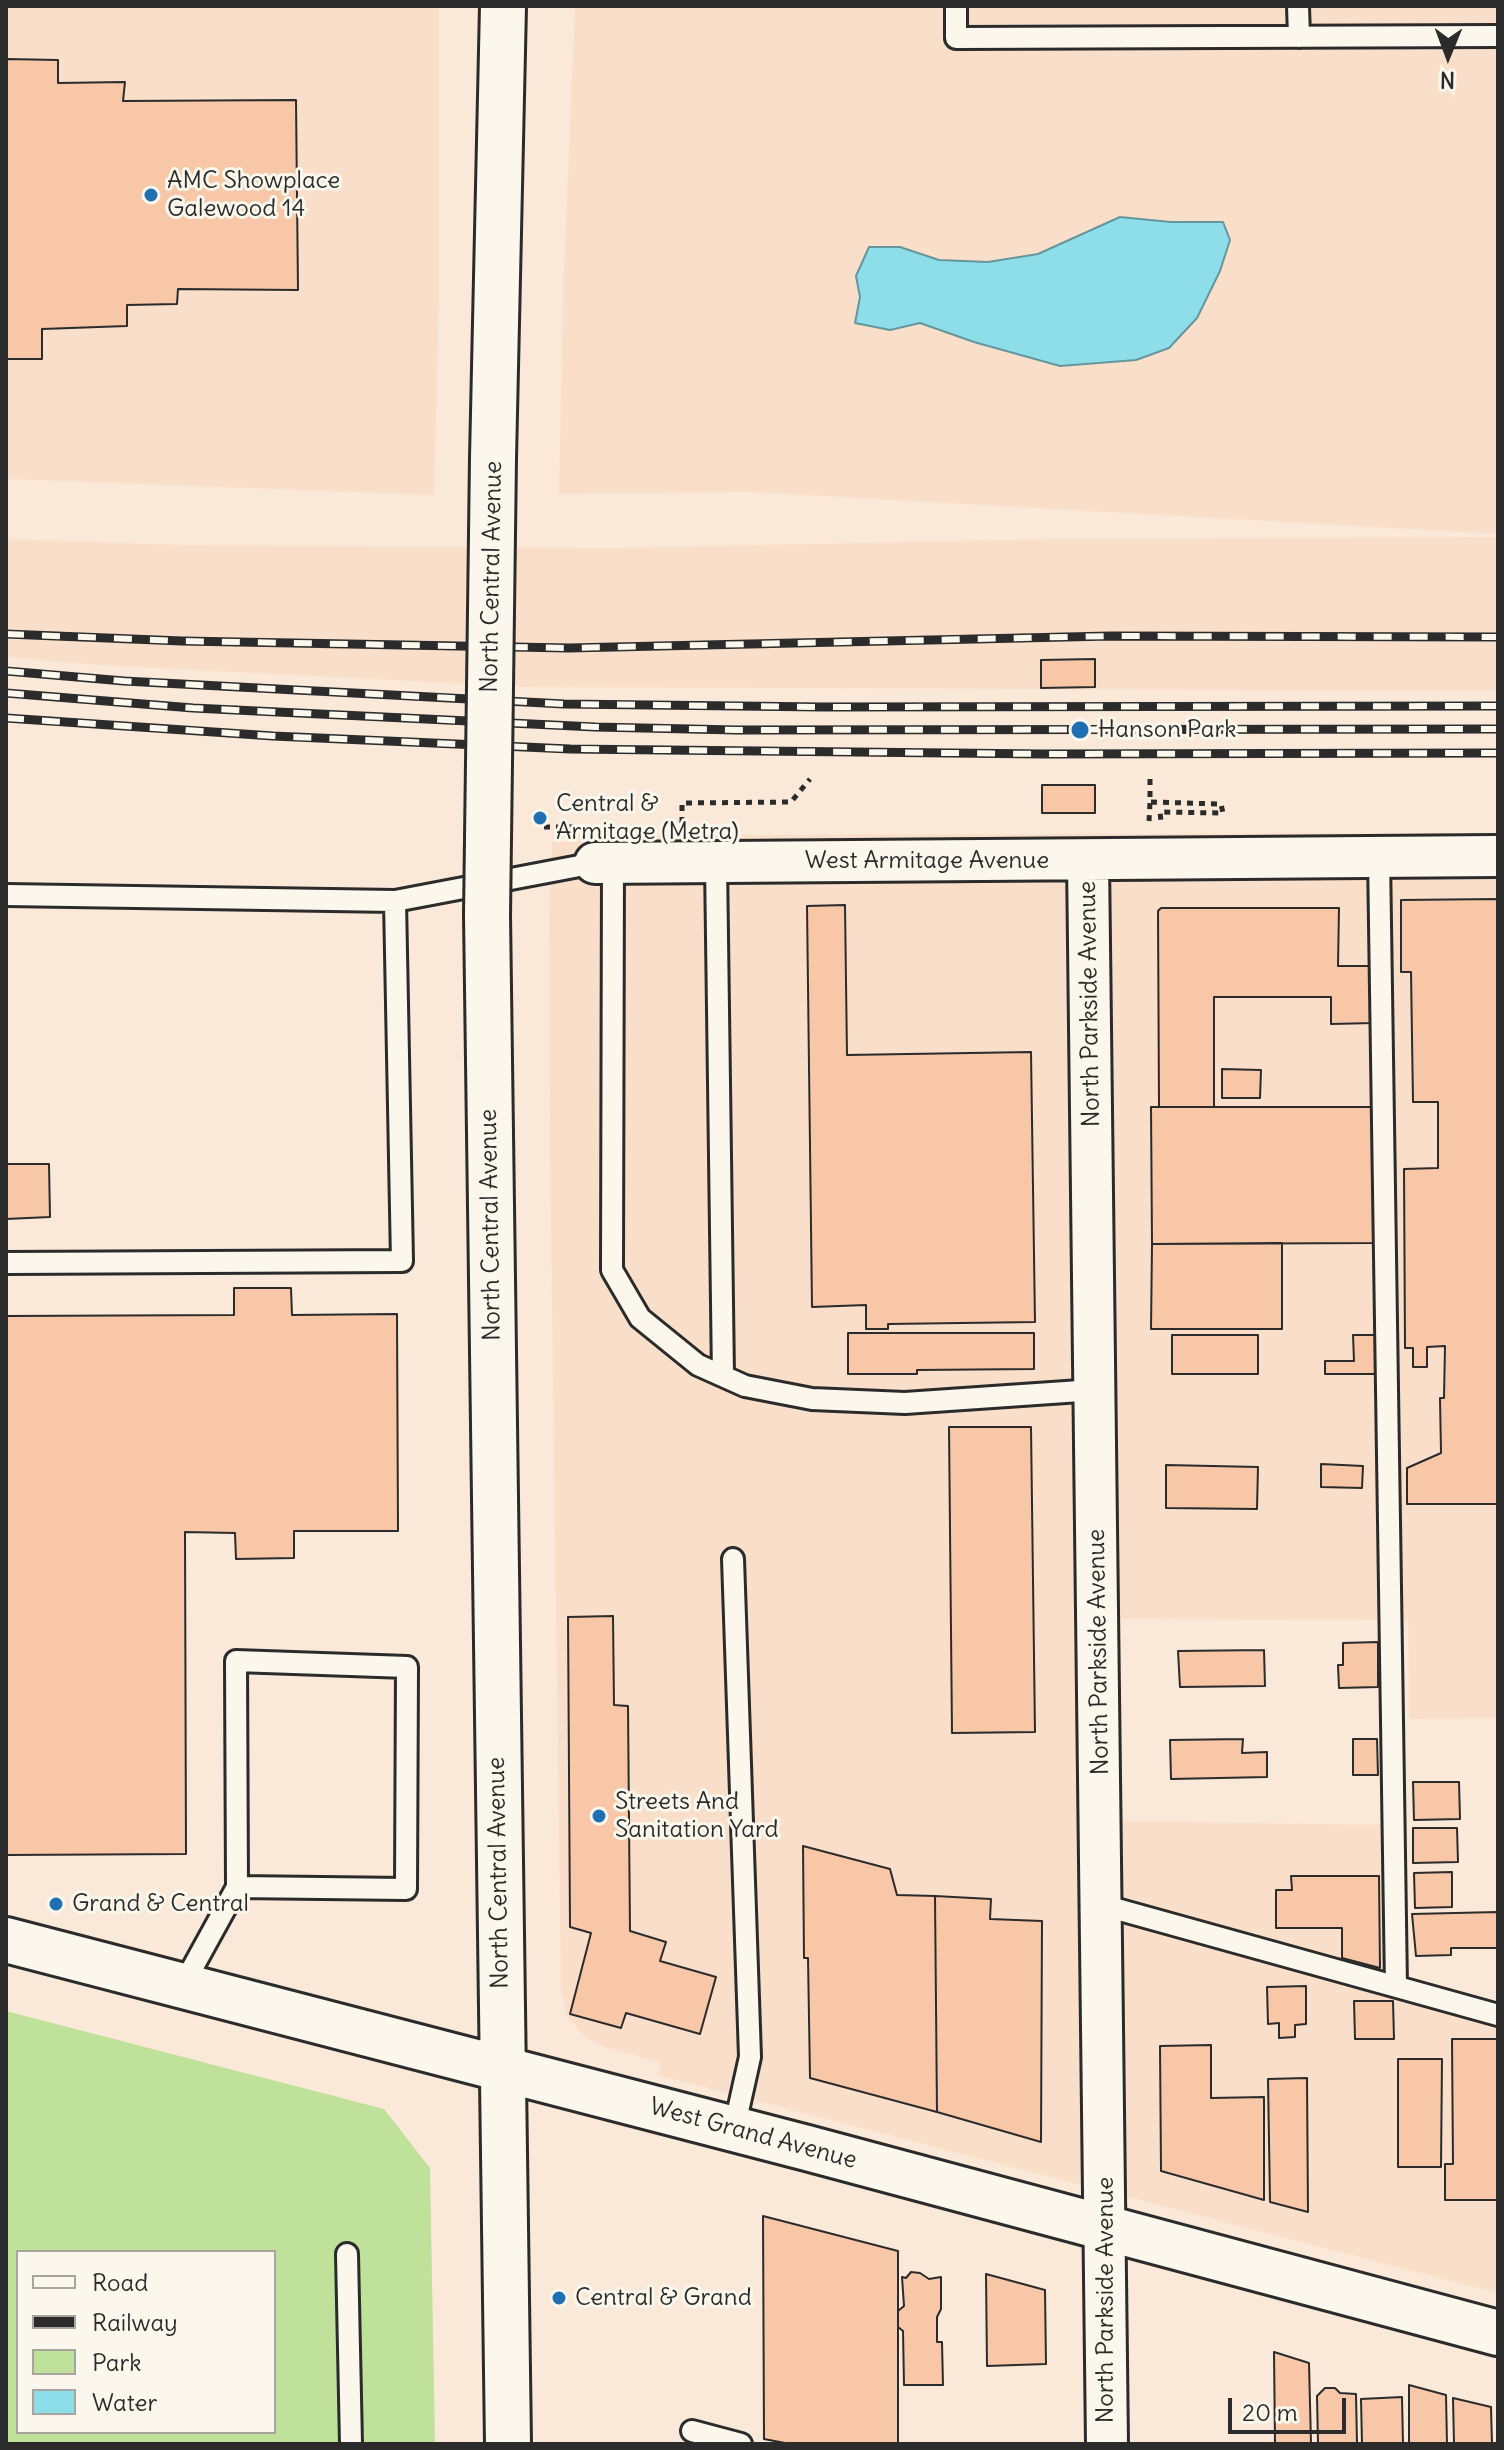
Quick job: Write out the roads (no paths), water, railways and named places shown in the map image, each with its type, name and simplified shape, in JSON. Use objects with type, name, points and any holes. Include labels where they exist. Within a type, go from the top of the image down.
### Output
[{"type":"street","name":"North Central Avenue","points":[[503,9],[487,915],[508,2444]]},
{"type":"street","name":"West Armitage Avenue","points":[[604,863],[1498,856]]},
{"type":"street","name":"North Parkside Avenue","points":[[1088,860],[1107,2229],[1107,2444]]},
{"type":"street","name":"West Grand Avenue","points":[[6,1940],[503,2068],[1498,2333]]},
{"type":"lane","points":[[956,6],[956,38],[1498,36]]},
{"type":"lane","points":[[1298,6],[1299,37]]},
{"type":"lane","points":[[1379,857],[1396,1986]]},
{"type":"lane","points":[[6,895],[395,901],[604,863],[612,1270],[640,1318],[698,1365],[745,1386],[812,1399],[905,1403],[1095,1390]]},
{"type":"lane","points":[[716,863],[723,1376]]},
{"type":"lane","points":[[6,1263],[402,1261],[395,901]]},
{"type":"lane","points":[[733,1559],[750,2057],[734,2129]]},
{"type":"lane","points":[[182,1987],[237,1887],[236,1661],[407,1667],[406,1889],[237,1887]]},
{"type":"lane","points":[[1102,1905],[1498,2015]]},
{"type":"lane","points":[[347,2254],[351,2444]]},
{"type":"lane","points":[[692,2431],[741,2444]]},
{"type":"water","points":[[1120,217],[1171,222],[1223,222],[1230,240],[1220,271],[1197,318],[1169,348],[1136,360],[1060,366],[920,323],[890,330],[855,323],[860,297],[856,276],[869,247],[900,247],[939,260],[988,262],[1038,254]]},
{"type":"railway","points":[[6,634],[182,641],[569,648],[1111,636],[1498,637]]},
{"type":"railway","points":[[6,671],[124,681],[564,704],[823,707],[1498,706]]},
{"type":"railway","points":[[6,693],[193,708],[595,727],[737,730],[1498,729]]},
{"type":"railway","points":[[6,718],[273,736],[570,749],[1044,754],[1498,753]]},
{"type":"place","name":"AMC Showplace Galewood 14","points":[[151,195]]},
{"type":"place","name":"Hanson Park","points":[[1080,730]]},
{"type":"place","name":"Central & Armitage (Metra)","points":[[540,818]]},
{"type":"place","name":"Streets And Sanitation Yard","points":[[599,1816]]},
{"type":"place","name":"Grand & Central","points":[[56,1904]]},
{"type":"place","name":"Central & Grand","points":[[559,2298]]}]
